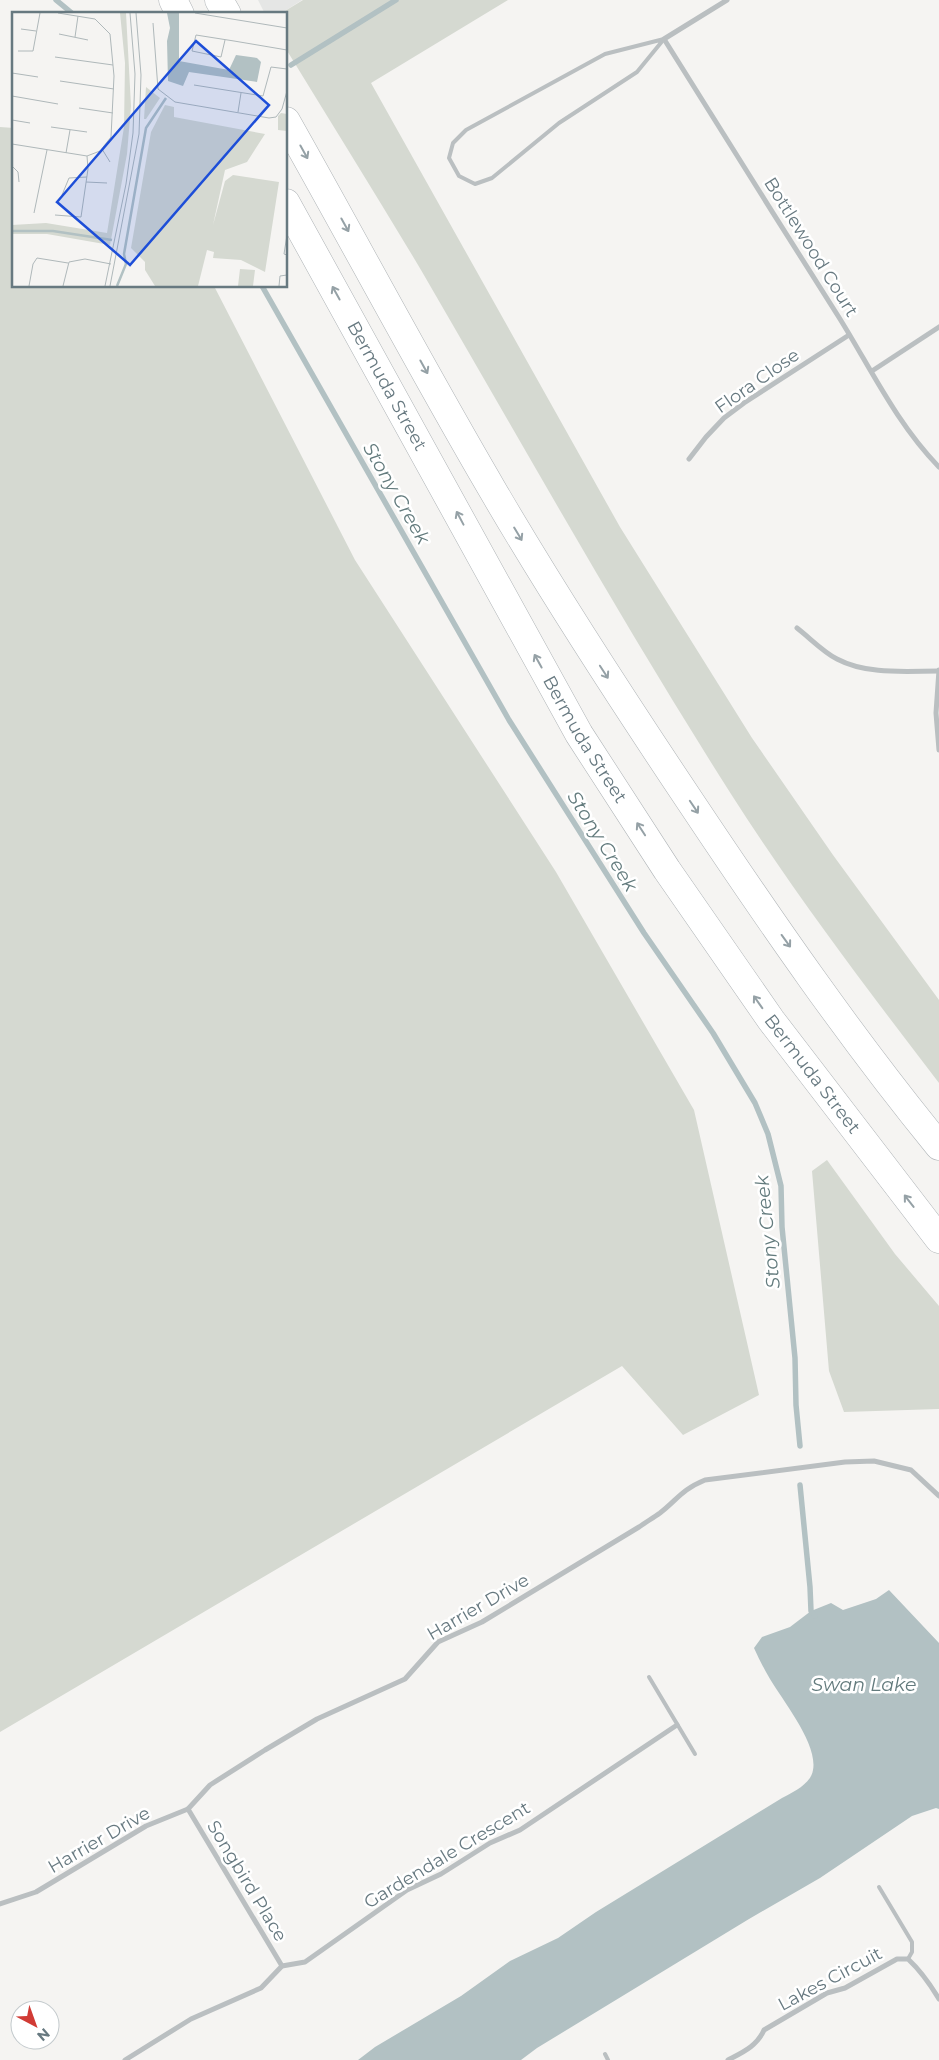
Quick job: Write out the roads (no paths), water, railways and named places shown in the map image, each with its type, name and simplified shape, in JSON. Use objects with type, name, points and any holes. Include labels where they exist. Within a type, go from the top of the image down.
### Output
[{"type":"main road","points":[[173,0],[179,12]]},
{"type":"main road","points":[[219,0],[226,12]]},
{"type":"main road","points":[[288,125],[475,460],[576,629],[724,852],[779,931],[939,1146]]},
{"type":"main road","name":"Bermuda Street","points":[[288,207],[579,734],[668,870],[771,1020],[939,1239]]},
{"type":"street","points":[[664,39],[727,0]]},
{"type":"street","name":"Bottlewood Court","points":[[664,39],[912,437],[939,467]]},
{"type":"street","points":[[872,371],[939,327]]},
{"type":"street","name":"Flora Close","points":[[689,459],[724,418],[849,335]]},
{"type":"street","points":[[798,628],[834,658],[848,665],[882,671],[939,670],[936,713],[939,750]]},
{"type":"street","name":"Harrier Drive","points":[[0,1904],[36,1892],[146,1826],[188,1809],[210,1785],[317,1719],[405,1680],[438,1642],[482,1622],[631,1532],[661,1512],[691,1485],[705,1480],[845,1462],[874,1461],[911,1470],[939,1496]]},
{"type":"street","name":"Gardendale Crescent","points":[[282,1966],[306,1962],[407,1890],[441,1874],[490,1843],[520,1830],[677,1725]]},
{"type":"street","name":"Songbird Place","points":[[188,1809],[282,1966]]},
{"type":"street","name":"Lakes Circuit","points":[[728,2060],[755,2045],[764,2030],[827,1993],[845,1988],[897,1959],[908,1959],[924,1975],[939,1999]]},
{"type":"street","points":[[125,2060],[191,2019],[261,1988],[282,1966]]},
{"type":"lane","points":[[664,39],[637,72],[559,124],[492,178],[475,184],[459,176],[449,158],[453,143],[466,130],[604,54],[664,39]]},
{"type":"lane","points":[[649,1677],[695,1754]]},
{"type":"lane","points":[[879,1887],[912,1942],[912,1952],[908,1959]]},
{"type":"lane","points":[[605,2054],[608,2060]]},
{"type":"water","name":"Swan Lake","points":[[889,1590],[939,1643],[939,1809],[936,1808],[912,1816],[820,1878],[537,2048],[521,2060],[358,2060],[375,2047],[461,1996],[510,1961],[558,1938],[596,1912],[805,1783],[812,1775],[813,1770],[810,1748],[798,1723],[770,1679],[754,1648],[762,1637],[790,1627],[811,1611],[831,1603],[843,1610],[876,1599]]},
{"type":"waterway","name":"Stony Creek","points":[[56,0],[71,12]]},
{"type":"waterway","points":[[291,65],[396,0]]},
{"type":"waterway","name":"Stony Creek","points":[[263,288],[509,720],[644,933],[713,1033],[755,1103],[768,1134],[781,1186],[782,1227],[795,1358],[796,1405],[800,1446]]},
{"type":"waterway","name":"Stony Creek","points":[[800,1485],[811,1611],[815,1616]]}]
